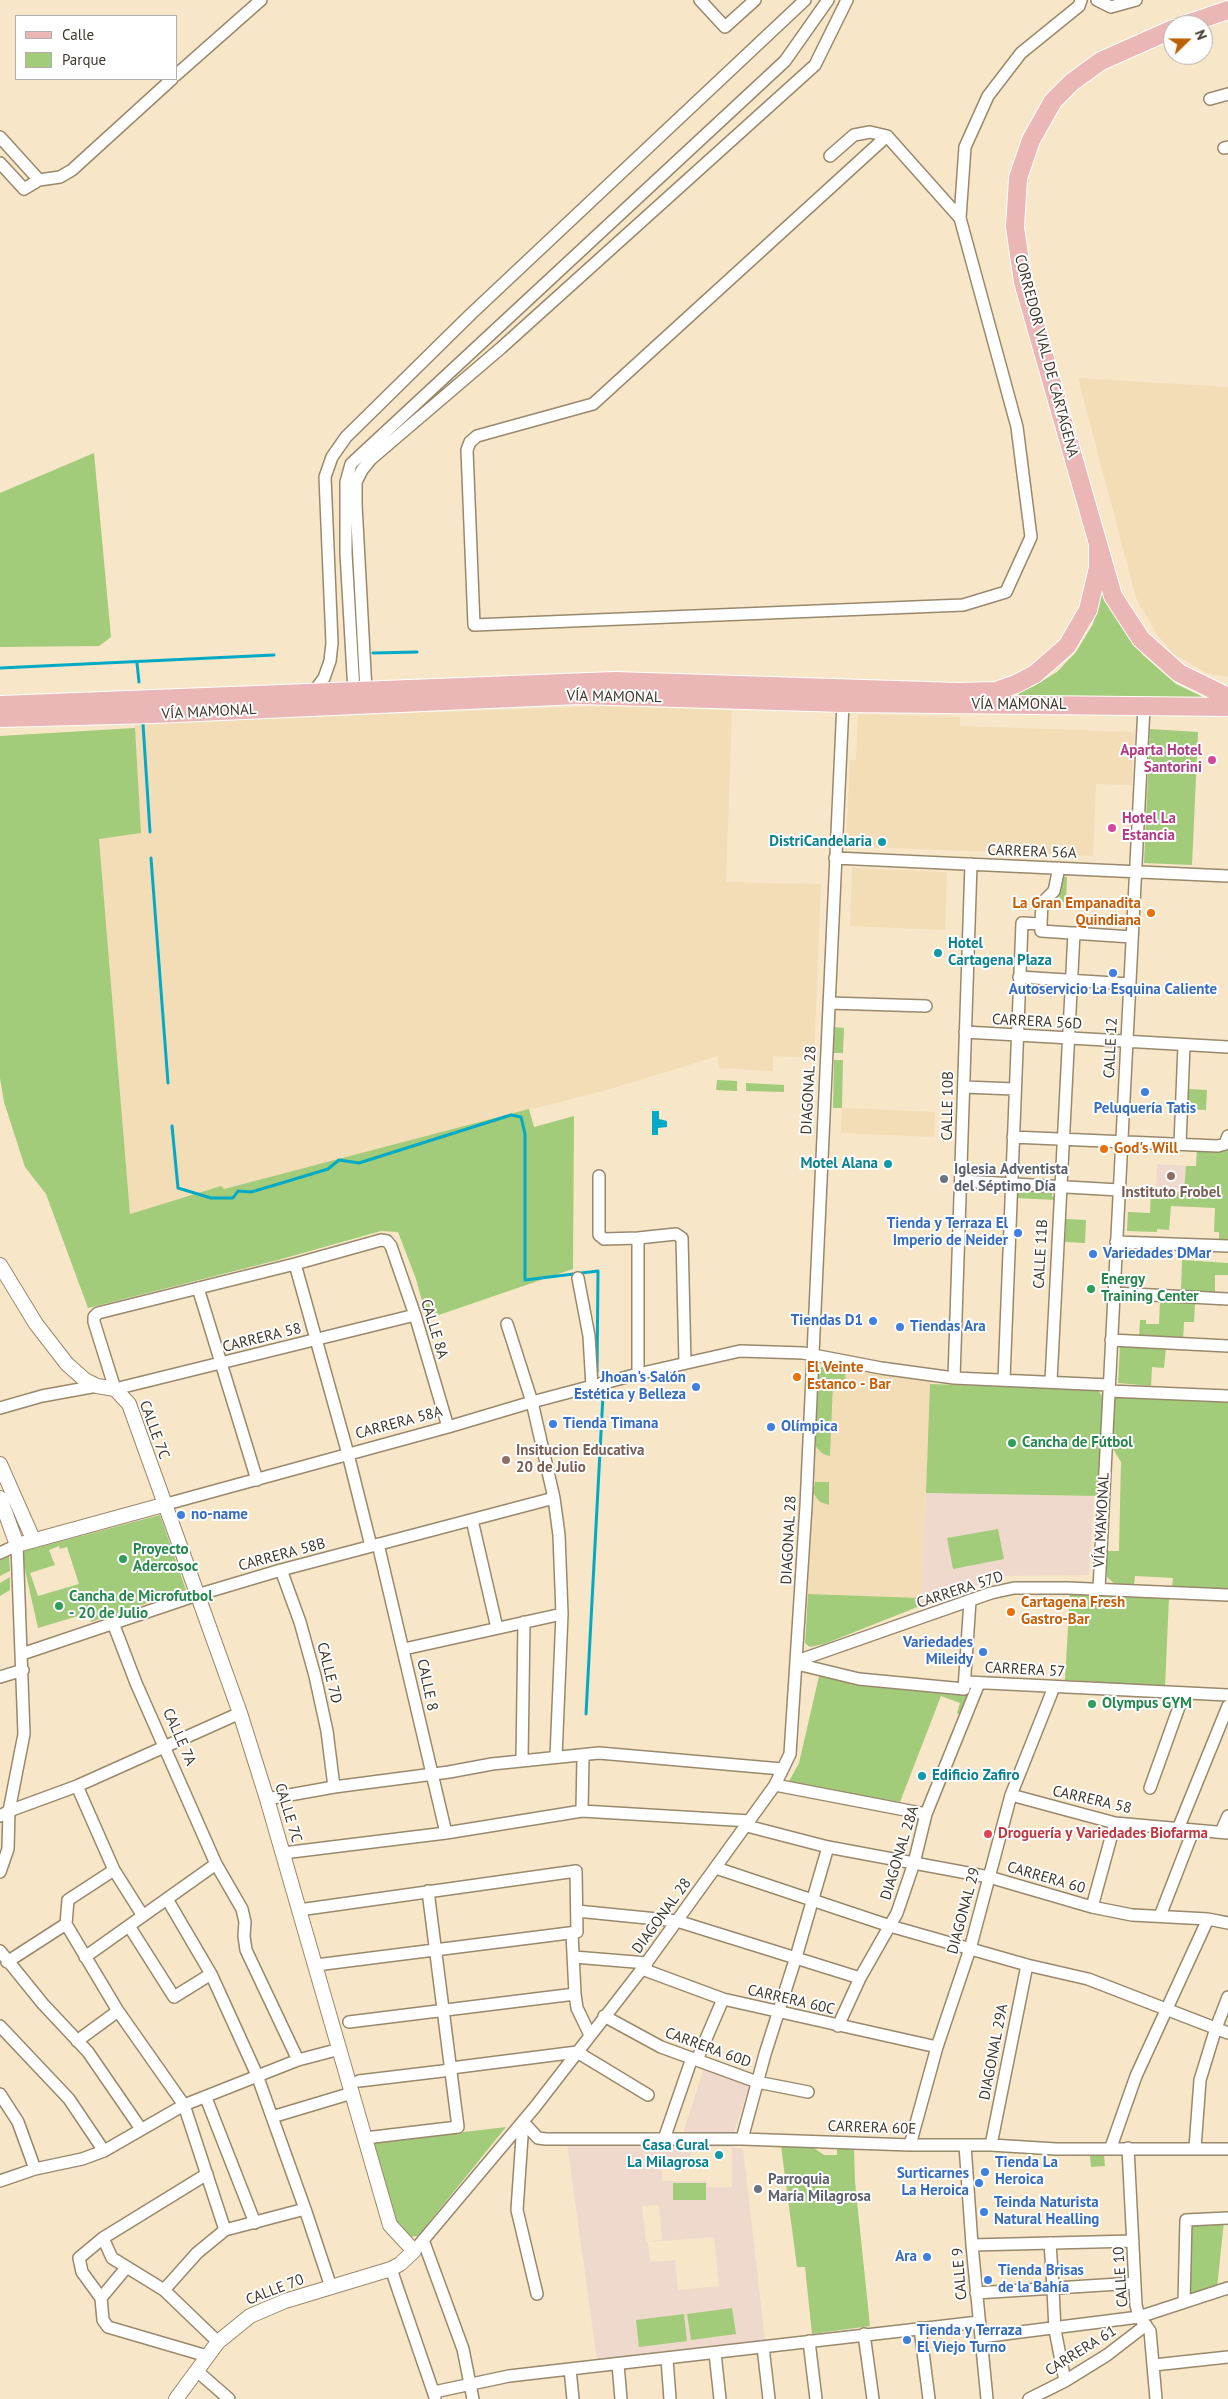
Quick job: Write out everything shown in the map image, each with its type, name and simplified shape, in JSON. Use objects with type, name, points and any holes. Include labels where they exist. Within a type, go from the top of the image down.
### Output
[{"type":"main road","points":[[1213,15],[1228,10]]},
{"type":"main road","name":"CORREDOR VIAL DE CARTAGENA","points":[[1163,34],[1101,62],[1072,82],[1053,101],[1041,119],[1031,140],[1018,178],[1015,227],[1019,264],[1098,547],[1114,596],[1141,639],[1179,673],[1228,697]]},
{"type":"main road","name":"CORREDOR VIAL DE CARTAGENA","points":[[996,691],[1016,684],[1035,674],[1067,646],[1088,610],[1097,575],[1098,547]]},
{"type":"main road","name":"VÍA MAMONAL","points":[[156,707],[360,691],[614,681],[948,692],[996,691]]},
{"type":"main road","points":[[0,695],[90,691],[156,707]]},
{"type":"main road","name":"VÍA MAMONAL","points":[[0,705],[40,710],[580,695],[843,704],[1228,707]]},
{"type":"main road","points":[[0,728],[100,723],[156,707]]},
{"type":"main road","name":"VÍA MAMONAL","points":[[0,718],[40,710]]},
{"type":"street","points":[[178,73],[261,0]]},
{"type":"street","points":[[700,0],[725,27],[755,0]]},
{"type":"street","points":[[312,694],[324,678],[330,661],[332,643],[325,477],[332,456],[346,438],[471,314],[805,0]]},
{"type":"street","points":[[360,691],[346,553],[346,482],[351,464],[785,61],[828,0]]},
{"type":"street","points":[[360,691],[356,482],[362,470],[371,459],[501,348],[815,65],[847,0]]},
{"type":"street","points":[[887,136],[593,404],[477,436],[470,442],[467,450],[474,625],[963,605],[1006,592],[1030,536],[1018,437],[960,218],[965,147],[988,96],[1021,53],[1079,6],[1081,0]]},
{"type":"street","points":[[1097,0],[1110,7],[1136,0]]},
{"type":"street","points":[[0,163],[24,189],[39,180],[60,177],[72,170],[171,80]]},
{"type":"street","points":[[1210,99],[1228,94]]},
{"type":"street","points":[[830,156],[854,135],[870,132],[887,136],[960,218]]},
{"type":"street","points":[[0,137],[39,180]]},
{"type":"street","name":"DIAGONAL 28","points":[[418,2246],[453,2202],[523,2122],[644,1966],[775,1785],[790,1754],[797,1663],[843,704]]},
{"type":"street","name":"CALLE 12","points":[[1109,1388],[1144,707]]},
{"type":"street","name":"CARRERA 56A","points":[[836,858],[1228,876]]},
{"type":"street","name":"CALLE 10B","points":[[954,1378],[971,864]]},
{"type":"street","points":[[1059,868],[1054,891],[1042,903],[1041,931],[1132,938]]},
{"type":"street","points":[[1004,1379],[1010,1184],[1022,922],[1042,924]]},
{"type":"street","name":"CALLE 11B","points":[[1050,1381],[1074,933]]},
{"type":"street","points":[[1019,976],[1130,984]]},
{"type":"street","points":[[828,1003],[926,1006]]},
{"type":"street","name":"CARRERA 56D","points":[[965,1032],[1228,1047]]},
{"type":"street","points":[[1180,1144],[1184,1045]]},
{"type":"street","points":[[964,1087],[1014,1089]]},
{"type":"street","points":[[1013,1137],[1180,1144],[1226,1140]]},
{"type":"street","points":[[599,1176],[599,1235],[604,1239],[676,1234],[682,1238],[685,1363]]},
{"type":"street","points":[[962,1181],[1119,1190]]},
{"type":"street","points":[[638,1238],[638,1374]]},
{"type":"street","name":"CALLE 8A","points":[[295,1264],[381,1240],[387,1241],[391,1246],[415,1315],[448,1427]]},
{"type":"street","points":[[1116,1242],[1228,1246]]},
{"type":"street","points":[[257,1480],[198,1288],[295,1264]]},
{"type":"street","name":"CALLE 8","points":[[295,1264],[404,1649],[446,1833]]},
{"type":"street","points":[[0,1265],[36,1324],[66,1364],[85,1380],[97,1386],[115,1389]]},
{"type":"street","points":[[578,1278],[589,1336],[592,1387]]},
{"type":"street","name":"CALLE 7C","points":[[198,1288],[98,1312],[94,1316],[94,1322],[115,1389],[129,1404],[240,1714],[267,1799],[340,2049],[355,2087],[365,2138],[390,2225],[418,2246]]},
{"type":"street","points":[[1114,1293],[1228,1299]]},
{"type":"street","name":"CARRERA 58","points":[[115,1389],[415,1315]]},
{"type":"street","points":[[507,1324],[532,1402],[554,1498],[559,1535],[562,1614],[556,1757]]},
{"type":"street","points":[[1111,1340],[1228,1346]]},
{"type":"street","name":"CARRERA 58A","points":[[0,1553],[33,1539],[257,1480],[638,1374],[725,1353],[756,1350],[812,1355]]},
{"type":"street","points":[[812,1355],[881,1368],[954,1378],[1050,1381],[1109,1388],[1228,1396]]},
{"type":"street","points":[[0,1408],[42,1396],[97,1386]]},
{"type":"street","name":"VÍA MAMONAL","points":[[1099,1589],[1109,1388]]},
{"type":"street","points":[[0,1464],[33,1539]]},
{"type":"street","points":[[0,1498],[17,1545],[24,1734],[4,1813],[8,1849],[0,1872]]},
{"type":"street","name":"CARRERA 58B","points":[[22,1654],[197,1595],[281,1570],[554,1498]]},
{"type":"street","points":[[472,1520],[497,1628]]},
{"type":"street","name":"CALLE 7D","points":[[281,1570],[300,1622],[316,1676],[334,1787]]},
{"type":"street","name":"CARRERA 57D","points":[[797,1663],[1014,1588],[1099,1589],[1228,1595]]},
{"type":"street","points":[[966,1682],[970,1602]]},
{"type":"street","points":[[404,1649],[562,1614]]},
{"type":"street","points":[[522,1760],[524,1622]]},
{"type":"street","name":"CALLE 7A","points":[[113,1623],[136,1683],[216,1864],[242,1909],[245,1922],[246,1950],[298,2060]]},
{"type":"street","name":"CARRERA 57","points":[[797,1663],[859,1679],[890,1680],[962,1690],[966,1682],[1228,1696]]},
{"type":"street","points":[[0,1677],[22,1670]]},
{"type":"street","name":"DIAGONAL 28A","points":[[838,2026],[860,1978],[897,1913],[914,1863],[926,1814],[979,1683]]},
{"type":"street","name":"DIAGONAL 29","points":[[910,2145],[938,2048],[970,1949],[1011,1795],[1054,1687]]},
{"type":"street","points":[[1150,1788],[1184,1693]]},
{"type":"street","points":[[1178,1829],[1228,1706]]},
{"type":"street","points":[[4,1813],[77,1786],[240,1714]]},
{"type":"street","points":[[267,1799],[334,1787],[522,1760],[583,1756],[599,1753],[782,1768]]},
{"type":"street","points":[[582,1811],[583,1756]]},
{"type":"street","points":[[775,1785],[926,1814]]},
{"type":"street","points":[[77,1786],[114,1870],[143,1916]]},
{"type":"street","name":"CARRERA 58","points":[[1011,1795],[1115,1824],[1225,1833]]},
{"type":"street","name":"CARRERA 60","points":[[283,1853],[446,1833],[582,1811],[748,1824],[828,1847],[989,1877],[1092,1907],[1148,1918],[1160,1916],[1208,1919],[1228,1923]]},
{"type":"street","points":[[1225,1833],[1228,1816]]},
{"type":"street","points":[[1092,1907],[1115,1824]]},
{"type":"street","points":[[1160,1916],[1193,1831]]},
{"type":"street","points":[[742,2139],[757,2082],[828,1847]]},
{"type":"street","points":[[85,1957],[216,1864]]},
{"type":"street","points":[[716,1868],[890,1926],[1027,1965],[1088,1979],[1166,2011],[1228,2033]]},
{"type":"street","points":[[114,1870],[68,1900],[66,1924],[118,2011],[184,2105],[225,2230]]},
{"type":"street","points":[[300,1910],[576,1871],[577,1932],[316,1966]]},
{"type":"street","points":[[365,2138],[458,2127],[428,1891]]},
{"type":"street","points":[[166,1899],[211,1974],[256,2075],[305,2209],[331,2288]]},
{"type":"street","points":[[577,1911],[677,1921],[860,1978]]},
{"type":"street","points":[[1112,2147],[1136,2076],[1208,1919]]},
{"type":"street","points":[[8,1962],[66,1924]]},
{"type":"street","points":[[129,1926],[174,1997],[211,1974]]},
{"type":"street","points":[[572,1933],[577,2008],[590,2035]]},
{"type":"street","points":[[0,1952],[88,2052],[141,2130]]},
{"type":"street","name":"CARRERA 60C","points":[[574,1957],[644,1966],[723,1999],[938,2048]]},
{"type":"street","name":"DIAGONAL 29A","points":[[991,2145],[1027,1965]]},
{"type":"street","points":[[349,2022],[575,1994]]},
{"type":"street","points":[[1195,2148],[1200,2080],[1228,1997]]},
{"type":"street","points":[[664,2139],[694,2059],[723,1999]]},
{"type":"street","points":[[77,2041],[118,2011]]},
{"type":"street","name":"CARRERA 60D","points":[[604,2016],[661,2048],[757,2082],[808,2092]]},
{"type":"street","points":[[0,2026],[68,2100],[104,2151]]},
{"type":"street","points":[[0,2181],[34,2169],[82,2160],[104,2151],[184,2105],[206,2098],[256,2075],[298,2060],[340,2049]]},
{"type":"street","points":[[272,2117],[355,2087],[451,2069],[577,2052],[648,2095]]},
{"type":"street","points":[[0,2094],[18,2122],[34,2169]]},
{"type":"street","points":[[206,2098],[255,2223]]},
{"type":"street","points":[[523,2122],[517,2210],[537,2294]]},
{"type":"street","name":"CARRERA 60E","points":[[523,2122],[538,2138],[546,2139],[742,2139],[910,2145],[991,2145],[1056,2149],[1112,2147],[1228,2148]]},
{"type":"street","name":"CALLE 9","points":[[966,2145],[972,2245],[987,2399]]},
{"type":"street","name":"CALLE 10","points":[[1128,2148],[1135,2283],[1143,2321],[1150,2331],[1156,2399]]},
{"type":"street","points":[[206,2356],[108,2327],[103,2320],[101,2298],[82,2272],[79,2258],[103,2238],[207,2174]]},
{"type":"street","points":[[164,2290],[197,2253],[225,2230],[305,2209]]},
{"type":"street","points":[[1184,2302],[1186,2220],[1228,2218]]},
{"type":"street","points":[[103,2238],[112,2258],[126,2268],[145,2276],[164,2290],[218,2342]]},
{"type":"street","points":[[972,2245],[1133,2241]]},
{"type":"street","points":[[1050,2243],[1055,2330],[1065,2381]]},
{"type":"street","points":[[418,2246],[460,2341],[473,2399]]},
{"type":"street","name":"CALLE 70","points":[[176,2399],[218,2342],[258,2310],[391,2269],[400,2264],[418,2246]]},
{"type":"street","points":[[101,2298],[126,2268]]},
{"type":"street","points":[[391,2269],[435,2395],[470,2384],[509,2376],[979,2322]]},
{"type":"street","points":[[976,2292],[1135,2283]]},
{"type":"street","name":"CARRERA 61","points":[[1029,2399],[1065,2381],[1106,2355],[1143,2321],[1184,2302],[1228,2288]]},
{"type":"street","points":[[981,2337],[1143,2321]]},
{"type":"street","points":[[920,2328],[929,2399]]},
{"type":"street","points":[[864,2334],[873,2399]]},
{"type":"street","points":[[809,2341],[816,2399]]},
{"type":"street","points":[[763,2347],[769,2399]]},
{"type":"street","points":[[715,2353],[720,2399]]},
{"type":"street","points":[[1154,2365],[1228,2357]]},
{"type":"street","points":[[666,2359],[670,2399]]},
{"type":"street","points":[[618,2364],[621,2399]]},
{"type":"street","points":[[570,2369],[574,2399]]},
{"type":"street","points":[[197,2371],[229,2399]]},
{"type":"shaded area","points":[[1078,378],[1228,387],[1228,677],[1206,673],[1174,654],[1158,636],[1136,598]]},
{"type":"shaded area","points":[[606,706],[732,710],[726,882],[821,884],[814,1058],[773,1056],[773,1071],[718,1068],[718,1056],[610,1089],[224,1189],[221,1186],[130,1214],[99,838],[141,833],[134,723]]},
{"type":"shaded area","points":[[858,714],[960,717],[960,726],[1134,732],[1132,785],[1096,784],[1093,856],[846,846],[850,760],[856,760]]},
{"type":"shaded area","points":[[852,868],[947,872],[945,930],[850,926]]},
{"type":"shaded area","points":[[842,1108],[935,1112],[934,1137],[841,1133]]},
{"type":"shaded area","name":"Instituto Frobel","points":[[1157,1164],[1186,1166],[1185,1189],[1156,1188]]},
{"type":"shaded area","points":[[826,1365],[931,1381],[921,1598],[808,1594],[819,1369]]},
{"type":"shaded area","points":[[926,1493],[1094,1496],[1089,1575],[1004,1576],[920,1606]]},
{"type":"shaded area","points":[[704,2068],[750,2083],[733,2135],[683,2134]]},
{"type":"shaded area","points":[[567,2143],[732,2143],[735,2148],[743,2148],[765,2341],[597,2360]],"holes":[[[691,2147],[732,2147],[732,2187],[707,2187],[707,2181],[662,2181],[662,2164],[691,2164]],[[659,2205],[662,2240],[646,2242],[642,2206]],[[714,2237],[719,2286],[678,2290],[675,2260],[650,2262],[648,2242]]]},
{"type":"green space","points":[[94,453],[111,637],[99,646],[0,647],[0,493]]},
{"type":"green space","points":[[1103,585],[1129,636],[1143,655],[1176,684],[1201,696],[1202,699],[1019,695],[1018,693],[1057,672],[1076,652],[1093,624]]},
{"type":"green space","points":[[135,728],[141,833],[99,839],[130,1214],[221,1186],[224,1189],[529,1109],[534,1127],[574,1116],[573,1269],[427,1319],[416,1279],[398,1232],[381,1231],[278,1260],[88,1308],[46,1194],[25,1167],[4,1102],[0,1078],[0,736]]},
{"type":"green space","points":[[1150,729],[1198,732],[1192,865],[1144,863]]},
{"type":"green space","points":[[1061,877],[1067,877],[1066,902],[1060,902],[1060,897],[1055,896]]},
{"type":"green space","points":[[834,1027],[844,1028],[843,1053],[833,1053]]},
{"type":"green space","points":[[834,1060],[843,1060],[842,1108],[833,1108]]},
{"type":"green space","points":[[717,1080],[737,1081],[737,1091],[716,1090]]},
{"type":"green space","points":[[746,1083],[784,1085],[784,1092],[746,1091]]},
{"type":"green space","points":[[1189,1089],[1207,1090],[1206,1110],[1187,1109]]},
{"type":"green space","points":[[1228,1146],[1228,1241],[1219,1241],[1219,1232],[1214,1232],[1215,1208],[1171,1206],[1169,1230],[1157,1229],[1157,1232],[1127,1231],[1128,1212],[1150,1213],[1151,1191],[1184,1192],[1186,1166],[1196,1166],[1197,1148]]},
{"type":"green space","points":[[1015,1188],[1052,1189],[1052,1196],[1056,1200],[1014,1198]]},
{"type":"green space","points":[[1066,1219],[1086,1220],[1085,1243],[1065,1242]]},
{"type":"green space","points":[[1182,1260],[1228,1263],[1228,1275],[1215,1275],[1215,1293],[1181,1292]]},
{"type":"green space","points":[[1160,1301],[1195,1304],[1194,1322],[1184,1322],[1183,1340],[1139,1338],[1140,1320],[1146,1320],[1146,1324],[1159,1324]]},
{"type":"green space","points":[[1120,1345],[1166,1348],[1164,1368],[1152,1367],[1151,1386],[1118,1383]]},
{"type":"green space","points":[[826,1365],[846,1368],[845,1382],[833,1382],[830,1456],[823,1454],[815,1446],[819,1369]]},
{"type":"green space","name":"Cancha de Fútbol","points":[[930,1384],[1098,1390],[1102,1396],[1102,1407],[1098,1496],[926,1493]]},
{"type":"green space","points":[[1115,1395],[1228,1401],[1228,1590],[1172,1587],[1173,1578],[1135,1576],[1134,1585],[1115,1584],[1107,1577],[1107,1551],[1119,1551],[1121,1462],[1113,1449]]},
{"type":"green space","points":[[815,1482],[829,1482],[829,1505],[820,1502],[813,1493]]},
{"type":"green space","name":"Proyecto Adercosoc","points":[[160,1515],[186,1590],[91,1622],[88,1613],[38,1628],[21,1552]],"holes":[[[59,1546],[60,1549],[67,1547],[79,1584],[38,1596],[30,1573],[55,1565],[49,1550]]]},
{"type":"green space","points":[[998,1529],[1004,1559],[953,1569],[947,1538]]},
{"type":"green space","points":[[9,1556],[10,1571],[0,1576],[0,1559]]},
{"type":"green space","points":[[10,1577],[10,1590],[0,1596],[0,1583]]},
{"type":"green space","points":[[1070,1593],[1169,1598],[1165,1686],[1065,1680]]},
{"type":"green space","points":[[808,1594],[921,1598],[920,1606],[824,1644],[810,1647],[805,1643]]},
{"type":"green space","points":[[820,1672],[890,1686],[967,1696],[960,1715],[957,1713],[960,1703],[941,1696],[900,1802],[788,1783],[799,1763]]},
{"type":"green space","points":[[506,2127],[418,2236],[408,2237],[396,2222],[372,2143]]},
{"type":"green space","points":[[781,2146],[811,2146],[824,2155],[837,2155],[837,2149],[854,2148],[855,2182],[870,2326],[812,2334],[805,2267],[797,2267]]},
{"type":"green space","points":[[1104,2155],[1105,2166],[1091,2167],[1090,2156]]},
{"type":"green space","points":[[673,2183],[706,2183],[706,2200],[673,2200]]},
{"type":"green space","points":[[1224,2221],[1217,2288],[1185,2299],[1188,2223]]},
{"type":"green space","points":[[732,2308],[736,2334],[691,2340],[687,2314]]},
{"type":"green space","points":[[684,2314],[687,2341],[639,2347],[636,2320]]},
{"type":"water","points":[[652,1111],[659,1111],[659,1119],[667,1121],[667,1127],[658,1128],[658,1135],[652,1135]]},
{"type":"waterway","points":[[373,653],[417,652]]},
{"type":"waterway","points":[[0,668],[274,655]]},
{"type":"waterway","points":[[137,663],[139,682]]},
{"type":"waterway","points":[[143,724],[150,832]]},
{"type":"waterway","points":[[151,858],[168,1083]]},
{"type":"waterway","points":[[172,1126],[178,1188],[211,1198],[233,1198],[238,1191],[251,1192],[328,1169],[339,1160],[359,1163],[511,1115],[521,1117],[525,1134],[525,1280],[598,1271],[597,1372]]},
{"type":"waterway","points":[[586,1714],[603,1395]]},
{"type":"place","name":"Aparta Hotel Santorini","points":[[1212,760]]},
{"type":"place","name":"Hotel La Estancia","points":[[1112,828]]},
{"type":"place","name":"DistriCandelaria","points":[[882,842]]},
{"type":"place","name":"La Gran Empanadita Quindiana","points":[[1151,913]]},
{"type":"place","name":"Hotel Cartagena Plaza","points":[[938,953]]},
{"type":"place","name":"Autoservicio La Esquina Caliente","points":[[1113,973]]},
{"type":"place","name":"Peluquería Tatis","points":[[1145,1092]]},
{"type":"place","name":"God's Will","points":[[1104,1149]]},
{"type":"place","name":"Motel Alana","points":[[888,1164]]},
{"type":"place","name":"Instituto Frobel","points":[[1171,1176]]},
{"type":"place","name":"Iglesia Adventista del Séptimo Día","points":[[944,1179]]},
{"type":"place","name":"Tienda y Terraza El Imperio de Neider","points":[[1018,1233]]},
{"type":"place","name":"Variedades DMar","points":[[1093,1254]]},
{"type":"place","name":"Energy Training Center","points":[[1091,1289]]},
{"type":"place","name":"Tiendas D1","points":[[873,1321]]},
{"type":"place","name":"Tiendas Ara","points":[[900,1327]]},
{"type":"place","name":"El Veinte Estanco - Bar","points":[[797,1377]]},
{"type":"place","name":"Jhoan's Salón Estética y Belleza","points":[[696,1387]]},
{"type":"place","name":"Tienda Timana","points":[[553,1424]]},
{"type":"place","name":"Olímpica","points":[[771,1427]]},
{"type":"place","name":"Cancha de Fútbol","points":[[1012,1443]]},
{"type":"place","name":"Insitucion Educativa 20 de Julio","points":[[506,1460]]},
{"type":"place","name":"no-name","points":[[181,1515]]},
{"type":"place","name":"Proyecto Adercosoc","points":[[123,1559]]},
{"type":"place","name":"Cancha de Microfutbol - 20 de Julio","points":[[59,1606]]},
{"type":"place","name":"Cartagena Fresh Gastro-Bar","points":[[1011,1612]]},
{"type":"place","name":"Variedades Mileidy","points":[[983,1652]]},
{"type":"place","name":"Olympus GYM","points":[[1092,1704]]},
{"type":"place","name":"Edificio Zafiro","points":[[922,1776]]},
{"type":"place","name":"Droguería y Variedades Biofarma","points":[[988,1834]]},
{"type":"place","name":"Casa Cural La Milagrosa","points":[[719,2155]]},
{"type":"place","name":"Tienda La Heroica","points":[[985,2172]]},
{"type":"place","name":"Surticarnes La Heroica","points":[[979,2183]]},
{"type":"place","name":"Parroquia María Milagrosa","points":[[758,2189]]},
{"type":"place","name":"Teinda Naturista Natural Healling","points":[[984,2212]]},
{"type":"place","name":"Ara","points":[[927,2257]]},
{"type":"place","name":"Tienda Brisas de la Bahía","points":[[988,2280]]},
{"type":"place","name":"Tienda y Terraza El Viejo Turno","points":[[907,2340]]}]
